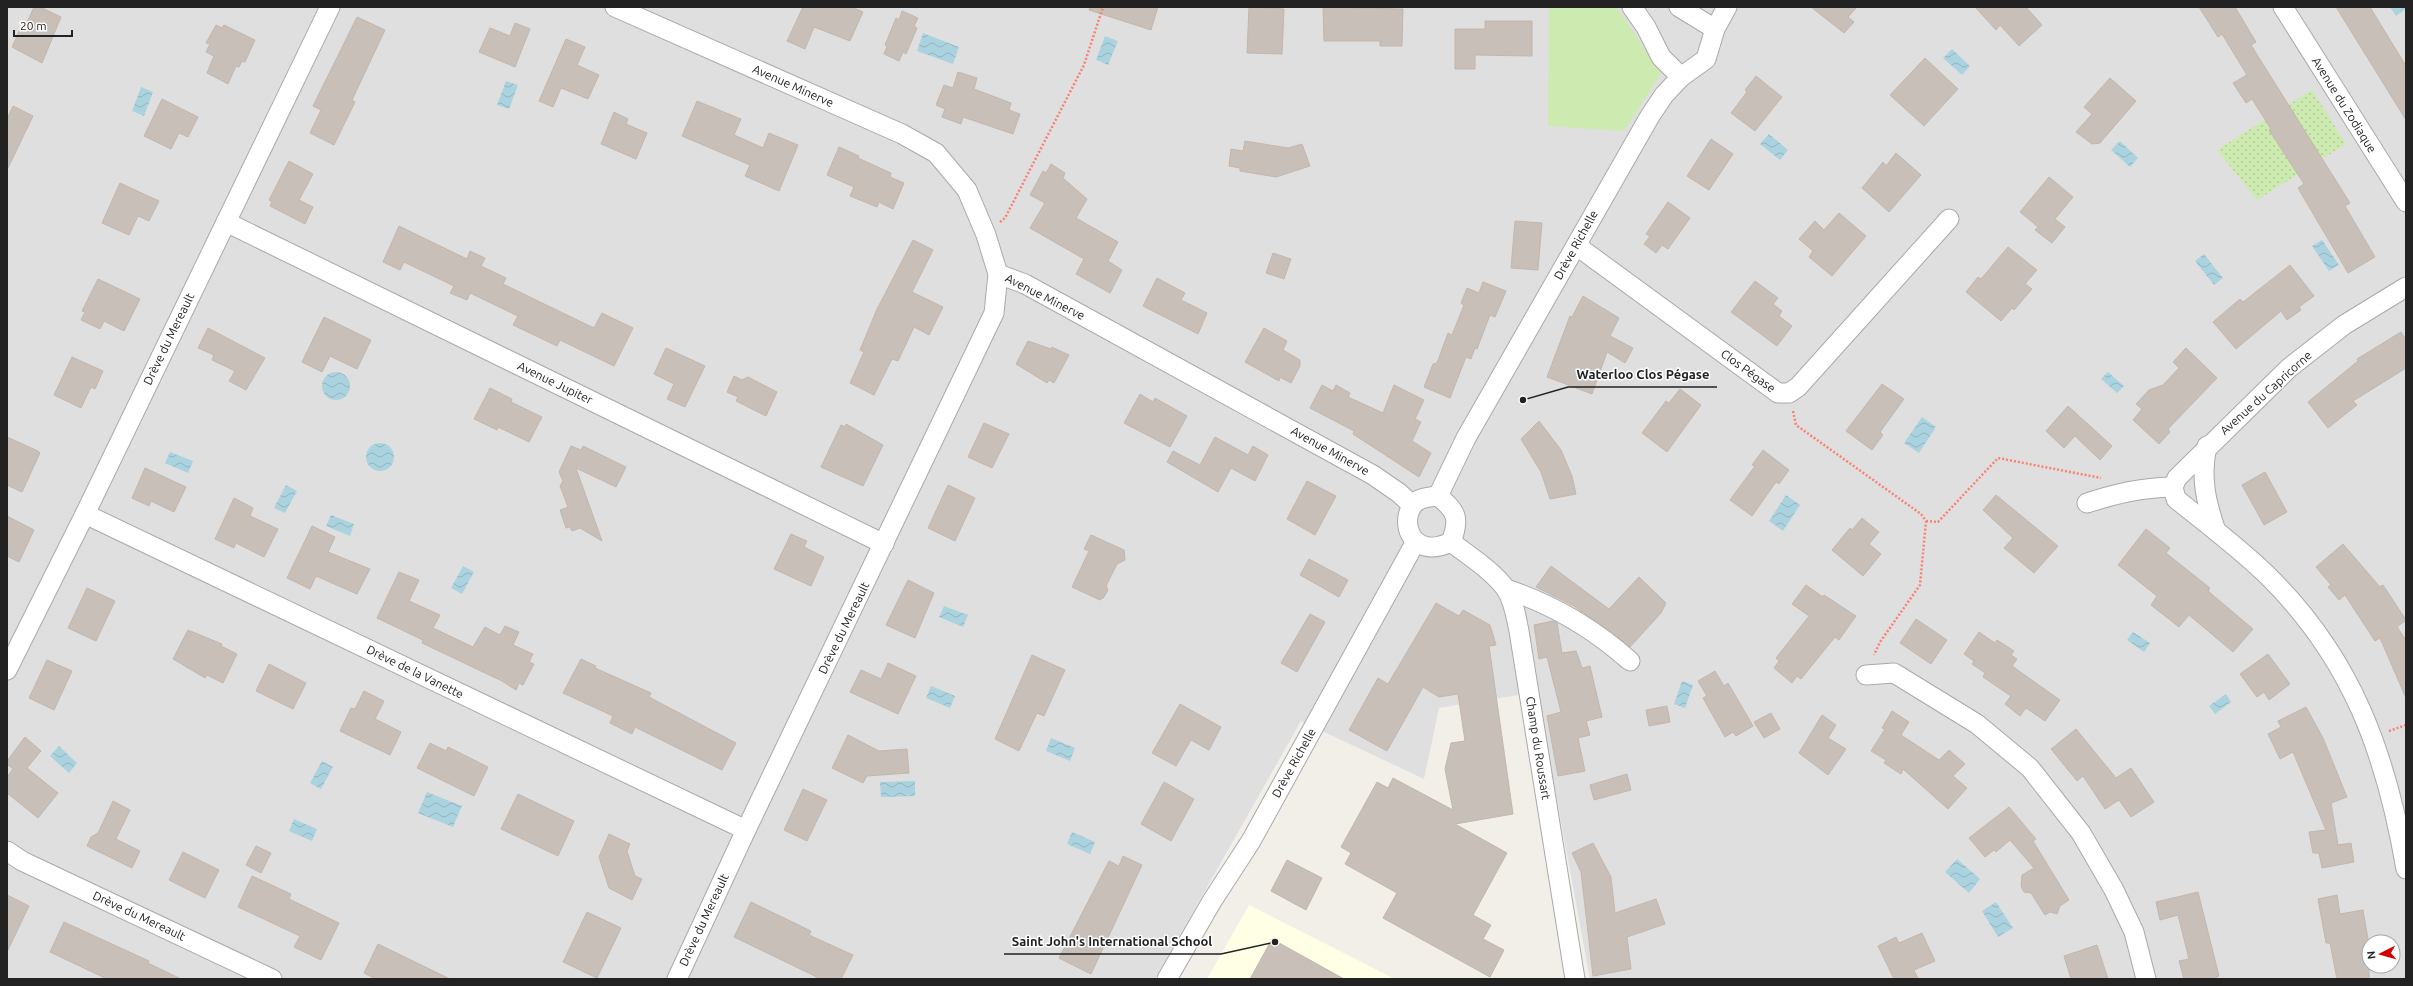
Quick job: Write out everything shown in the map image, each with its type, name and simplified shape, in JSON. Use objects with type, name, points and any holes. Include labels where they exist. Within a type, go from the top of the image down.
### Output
[{"type":"street","name":"Drève du Mereault","points":[[7,670],[85,514],[330,7]]},
{"type":"street","name":"Avenue Minerve","points":[[615,7],[902,134],[936,153],[967,190],[986,235],[998,274],[1025,284],[1373,474],[1399,492],[1412,505]]},
{"type":"street","points":[[1632,7],[1646,27],[1661,57],[1681,77]]},
{"type":"street","points":[[1679,7],[1715,29]]},
{"type":"street","name":"Drève Richelle","points":[[1438,496],[1466,438],[1650,116],[1664,95],[1681,77],[1706,59],[1715,29],[1727,7]]},
{"type":"street","name":"Avenue du Zodiaque","points":[[2283,7],[2406,202]]},
{"type":"street","name":"Clos Pégase","points":[[1577,246],[1778,393],[1788,393],[1798,387],[1948,219]]},
{"type":"street","name":"Avenue Jupiter","points":[[226,222],[884,544]]},
{"type":"street","name":"Drève du Mereault","points":[[677,979],[746,830],[994,313],[998,274]]},
{"type":"street","name":"Avenue du Capricorne","points":[[2173,487],[2176,478],[2207,446],[2289,368],[2344,326],[2406,287]]},
{"type":"street","points":[[2207,446],[2203,464],[2204,489],[2216,531]]},
{"type":"street","points":[[2087,504],[2115,494],[2143,488],[2173,487],[2176,499],[2266,574],[2320,635],[2357,698],[2374,737],[2389,787],[2406,869]]},
{"type":"street","points":[[1438,496],[1447,503],[1457,518],[1451,542],[1443,546],[1425,548],[1416,543],[1409,532],[1412,505],[1425,497],[1438,496]]},
{"type":"street","name":"Drève de la Vanette","points":[[85,514],[746,830]]},
{"type":"street","name":"Champ du Roussart","points":[[1451,542],[1495,577],[1506,589],[1512,603],[1519,630],[1575,979]]},
{"type":"street","name":"Drève Richelle","points":[[1167,979],[1212,901],[1251,841],[1416,543]]},
{"type":"street","points":[[1506,589],[1533,598],[1557,610],[1611,644],[1630,661]]},
{"type":"street","points":[[1866,675],[1894,673],[1977,724],[2030,768],[2081,833],[2114,890],[2134,932],[2146,979]]},
{"type":"street","name":"Drève du Mereault","points":[[7,851],[22,861],[272,979]]},
{"type":"path","points":[[986,235],[1004,218],[1084,65],[1103,7]]},
{"type":"path","points":[[1788,393],[1796,425],[1921,514],[1926,521],[1920,585],[1880,642],[1866,675]]},
{"type":"path","points":[[1926,521],[1938,522],[1998,458],[2106,479]]},
{"type":"shaded area","points":[[7,7],[2406,7],[2406,979],[1590,979],[1537,692],[1439,708],[1424,779],[1301,721],[1155,979],[7,979]]},
{"type":"shaded area","points":[[1249,905],[1395,979],[1207,979]]},
{"type":"green space","points":[[1549,7],[1615,7],[1662,72],[1624,131],[1548,126]]},
{"type":"green space","points":[[2312,90],[2346,144],[2257,200],[2217,150]]},
{"type":"water","points":[[2390,7],[2406,7],[2406,9],[2396,16]]},
{"type":"water","points":[[923,33],[959,47],[953,64],[917,51]]},
{"type":"water","points":[[1105,36],[1118,41],[1108,65],[1096,60]]},
{"type":"water","points":[[1952,49],[1970,66],[1962,75],[1943,58]]},
{"type":"water","points":[[506,81],[518,85],[509,109],[497,105]]},
{"type":"water","points":[[141,87],[153,92],[144,116],[132,111]]},
{"type":"water","points":[[1769,134],[1788,150],[1780,160],[1760,144]]},
{"type":"water","points":[[2120,141],[2138,158],[2130,167],[2111,150]]},
{"type":"water","points":[[2322,240],[2339,265],[2329,271],[2312,246]]},
{"type":"water","points":[[2204,254],[2223,278],[2214,285],[2195,261]]},
{"type":"water","points":[[336,372],[346,376],[350,386],[346,396],[336,400],[326,396],[322,386],[326,376]]},
{"type":"water","points":[[2108,372],[2124,386],[2117,393],[2101,379]]},
{"type":"water","points":[[1922,417],[1936,427],[1919,453],[1904,443]]},
{"type":"water","points":[[380,443],[390,447],[394,457],[390,467],[380,471],[370,467],[366,457],[370,447]]},
{"type":"water","points":[[170,452],[193,461],[188,473],[165,463]]},
{"type":"water","points":[[286,485],[297,491],[285,513],[274,508]]},
{"type":"water","points":[[1786,495],[1800,505],[1783,531],[1769,521]]},
{"type":"water","points":[[331,515],[354,524],[350,536],[326,526]]},
{"type":"water","points":[[463,566],[474,572],[462,594],[451,588]]},
{"type":"water","points":[[944,606],[968,615],[963,627],[939,617]]},
{"type":"water","points":[[2133,632],[2150,643],[2144,652],[2127,640]]},
{"type":"water","points":[[1682,681],[1693,685],[1685,708],[1674,704]]},
{"type":"water","points":[[931,686],[955,696],[950,708],[926,698]]},
{"type":"water","points":[[2226,694],[2231,702],[2215,714],[2209,706]]},
{"type":"water","points":[[1051,738],[1075,748],[1070,761],[1046,751]]},
{"type":"water","points":[[59,746],[77,763],[69,773],[50,756]]},
{"type":"water","points":[[322,761],[333,767],[321,789],[310,783]]},
{"type":"water","points":[[915,781],[915,796],[881,797],[880,782]]},
{"type":"water","points":[[427,792],[462,806],[453,827],[418,813]]},
{"type":"water","points":[[294,819],[317,829],[312,841],[289,831]]},
{"type":"water","points":[[1072,832],[1095,842],[1090,854],[1067,844]]},
{"type":"water","points":[[1957,859],[1980,879],[1969,893],[1945,872]]},
{"type":"water","points":[[1996,902],[2013,928],[1998,937],[1982,911]]},
{"type":"building","points":[[34,7],[40,7],[61,17],[42,63],[12,47],[20,29],[23,31]]},
{"type":"building","points":[[803,7],[852,7],[863,12],[850,41],[814,27],[805,49],[787,41]]},
{"type":"building","points":[[1090,7],[1158,7],[1151,30],[1089,10]]},
{"type":"building","points":[[1249,7],[1284,9],[1282,54],[1247,53]]},
{"type":"building","points":[[1323,7],[1403,9],[1402,46],[1380,46],[1380,41],[1324,41]]},
{"type":"building","points":[[1811,7],[1857,7],[1848,17],[1854,22],[1844,33]]},
{"type":"building","points":[[1975,7],[2026,7],[2042,25],[2019,46],[2000,25],[1996,30]]},
{"type":"building","points":[[2199,7],[2235,7],[2256,42],[2251,45],[2350,203],[2345,206],[2375,257],[2348,273],[2298,188],[2304,184],[2269,130],[2271,129],[2252,99],[2246,103],[2233,83],[2247,75],[2222,34],[2218,37]]},
{"type":"building","points":[[2336,7],[2370,7],[2406,66],[2406,120]]},
{"type":"building","points":[[902,11],[918,18],[914,26],[917,28],[906,54],[903,52],[899,61],[884,54],[887,46],[885,45],[896,18],[899,20]]},
{"type":"building","points":[[357,17],[385,30],[352,100],[355,102],[334,145],[310,133],[321,110],[313,106]]},
{"type":"building","points":[[1485,21],[1532,21],[1532,56],[1475,55],[1475,69],[1455,69],[1455,29],[1485,29]]},
{"type":"building","points":[[515,23],[530,29],[515,67],[479,52],[490,28],[510,36]]},
{"type":"building","points":[[216,25],[222,28],[224,25],[255,40],[245,62],[242,61],[239,67],[236,66],[228,84],[207,73],[214,56],[206,52],[210,44],[206,43]]},
{"type":"building","points":[[566,39],[585,47],[577,65],[599,75],[588,99],[561,88],[553,107],[539,101]]},
{"type":"building","points":[[1925,58],[1958,89],[1924,126],[1890,95]]},
{"type":"building","points":[[958,72],[977,78],[974,89],[1011,103],[1009,110],[1020,114],[1013,134],[963,117],[961,124],[942,117],[945,109],[936,105],[944,85],[953,88]]},
{"type":"building","points":[[1756,76],[1782,97],[1755,131],[1731,113],[1747,92],[1745,90]]},
{"type":"building","points":[[2110,78],[2136,101],[2100,143],[2092,144],[2076,132],[2092,114],[2084,107]]},
{"type":"building","points":[[162,99],[198,117],[188,137],[179,133],[171,149],[144,136]]},
{"type":"building","points":[[697,101],[741,119],[734,135],[763,148],[769,133],[798,145],[779,191],[745,176],[750,165],[682,136]]},
{"type":"building","points":[[13,106],[33,116],[7,170],[7,119]]},
{"type":"building","points":[[614,112],[628,119],[626,124],[647,133],[636,159],[601,144]]},
{"type":"building","points":[[1711,139],[1733,154],[1709,190],[1687,176]]},
{"type":"building","points":[[1245,141],[1288,148],[1302,144],[1310,166],[1276,177],[1240,171],[1240,168],[1229,166],[1231,149],[1243,151]]},
{"type":"building","points":[[839,147],[859,156],[858,158],[891,173],[890,177],[904,183],[893,209],[879,202],[877,207],[850,196],[854,187],[827,175]]},
{"type":"building","points":[[1896,153],[1921,175],[1889,212],[1862,188],[1883,162],[1886,166]]},
{"type":"building","points":[[289,161],[313,174],[299,200],[313,207],[305,224],[270,206],[272,202],[269,200]]},
{"type":"building","points":[[1051,164],[1065,173],[1063,178],[1087,199],[1076,218],[1118,242],[1108,261],[1122,270],[1110,293],[1076,274],[1084,259],[1030,228],[1045,203],[1030,195],[1043,171],[1046,173]]},
{"type":"building","points":[[2049,177],[2073,197],[2055,219],[2065,227],[2052,243],[2035,230],[2038,227],[2020,212]]},
{"type":"building","points":[[120,183],[159,201],[149,221],[138,216],[129,235],[102,223]]},
{"type":"building","points":[[1668,202],[1690,218],[1668,249],[1662,245],[1656,253],[1644,244],[1650,236],[1646,234]]},
{"type":"building","points":[[1839,213],[1866,236],[1832,276],[1809,257],[1813,251],[1799,239],[1815,221],[1824,230]]},
{"type":"building","points":[[1515,221],[1542,223],[1538,270],[1511,268]]},
{"type":"building","points":[[399,226],[467,259],[470,251],[485,258],[481,266],[506,278],[503,284],[594,328],[602,313],[633,328],[614,366],[560,340],[557,346],[513,325],[518,316],[470,293],[467,300],[450,293],[454,286],[404,262],[400,270],[383,262]]},
{"type":"building","points":[[913,240],[933,250],[912,292],[943,307],[929,335],[914,327],[898,361],[892,359],[874,395],[850,383],[864,352],[860,350],[877,309]]},
{"type":"building","points":[[2008,247],[2037,270],[2025,284],[2032,289],[2014,310],[2012,308],[2001,321],[1966,292],[1978,277],[1981,279]]},
{"type":"building","points":[[1273,253],[1291,259],[1284,279],[1266,273]]},
{"type":"building","points":[[2290,265],[2314,296],[2299,307],[2301,310],[2287,320],[2281,311],[2236,349],[2213,322],[2240,299],[2243,302]]},
{"type":"building","points":[[1157,278],[1185,293],[1181,300],[1207,313],[1198,334],[1143,306]]},
{"type":"building","points":[[98,279],[140,299],[124,331],[104,321],[100,329],[81,320],[85,312],[82,311]]},
{"type":"building","points":[[1755,281],[1778,298],[1773,304],[1782,311],[1779,316],[1792,326],[1777,346],[1731,312]]},
{"type":"building","points":[[1483,282],[1506,291],[1495,317],[1490,315],[1477,349],[1475,348],[1471,359],[1466,357],[1450,398],[1424,387],[1433,364],[1437,363],[1448,333],[1452,335],[1464,305],[1461,303],[1467,288],[1479,293]]},
{"type":"building","points":[[1583,296],[1619,318],[1610,336],[1633,348],[1625,363],[1607,352],[1592,394],[1547,377],[1570,316],[1572,317]]},
{"type":"building","points":[[324,317],[371,340],[357,369],[330,356],[322,372],[302,362]]},
{"type":"building","points":[[208,328],[265,358],[246,390],[229,381],[235,371],[212,360],[214,355],[198,348]]},
{"type":"building","points":[[1264,328],[1287,341],[1283,350],[1300,360],[1300,366],[1291,383],[1280,377],[1279,381],[1245,362]]},
{"type":"building","points":[[2401,332],[2406,340],[2406,368],[2353,401],[2357,405],[2328,428],[2308,402],[2358,361],[2357,359]]},
{"type":"building","points":[[1028,341],[1051,349],[1052,347],[1069,355],[1054,383],[1049,380],[1047,383],[1016,364]]},
{"type":"building","points":[[666,348],[705,366],[685,407],[667,399],[674,384],[654,374]]},
{"type":"building","points":[[2186,348],[2217,378],[2168,429],[2170,432],[2159,444],[2133,420],[2142,409],[2136,404],[2149,390],[2163,385],[2179,368],[2173,362]]},
{"type":"building","points":[[72,357],[103,371],[95,389],[91,387],[81,408],[54,395]]},
{"type":"building","points":[[734,376],[742,380],[748,377],[777,392],[766,416],[736,401],[738,397],[727,392]]},
{"type":"building","points":[[1882,384],[1904,399],[1880,432],[1883,435],[1872,450],[1846,431]]},
{"type":"building","points":[[1322,385],[1333,391],[1336,385],[1350,393],[1348,397],[1383,413],[1394,385],[1424,400],[1415,419],[1421,422],[1412,441],[1431,453],[1419,477],[1353,434],[1354,431],[1310,408]]},
{"type":"building","points":[[490,388],[512,399],[511,402],[542,417],[529,442],[498,427],[497,430],[474,419]]},
{"type":"building","points":[[1680,389],[1701,405],[1667,452],[1642,433],[1666,401],[1669,403]]},
{"type":"building","points":[[1140,394],[1153,402],[1155,398],[1187,416],[1170,447],[1124,423]]},
{"type":"building","points":[[2068,406],[2112,446],[2100,460],[2075,436],[2064,448],[2046,431]]},
{"type":"building","points":[[1539,421],[1561,450],[1572,476],[1576,494],[1550,499],[1541,472],[1521,439]]},
{"type":"building","points":[[984,423],[1009,434],[992,468],[968,457]]},
{"type":"building","points":[[846,424],[883,445],[863,486],[821,467],[841,425],[845,427]]},
{"type":"building","points":[[7,437],[40,453],[22,492],[7,485]]},
{"type":"building","points":[[1215,437],[1248,455],[1253,446],[1268,455],[1255,481],[1231,468],[1218,492],[1167,462],[1173,451],[1200,465]]},
{"type":"building","points":[[571,446],[581,450],[583,446],[626,467],[616,487],[576,468],[602,541],[580,528],[572,531],[570,527],[566,528],[560,510],[568,507],[560,486],[563,481],[559,472]]},
{"type":"building","points":[[1763,450],[1789,470],[1779,484],[1776,482],[1752,516],[1730,500],[1755,466],[1752,465]]},
{"type":"building","points":[[145,468],[186,487],[174,512],[151,501],[149,506],[132,498]]},
{"type":"building","points":[[2265,472],[2287,512],[2264,525],[2242,485]]},
{"type":"building","points":[[1307,481],[1336,496],[1315,535],[1287,519]]},
{"type":"building","points":[[948,485],[975,498],[955,541],[928,528]]},
{"type":"building","points":[[1996,495],[2058,546],[2034,573],[2004,548],[2013,538],[1983,510]]},
{"type":"building","points":[[234,498],[253,508],[250,516],[278,529],[264,557],[236,543],[234,548],[215,539]]},
{"type":"building","points":[[7,516],[34,530],[19,562],[7,556]]},
{"type":"building","points":[[1862,518],[1879,532],[1869,544],[1881,554],[1863,576],[1832,550],[1850,528],[1852,530]]},
{"type":"building","points":[[312,526],[335,537],[328,552],[370,569],[357,594],[316,576],[310,589],[287,578]]},
{"type":"building","points":[[2146,529],[2170,548],[2166,553],[2210,588],[2208,591],[2253,629],[2233,652],[2189,615],[2179,627],[2151,605],[2157,596],[2118,565]]},
{"type":"building","points":[[791,534],[807,541],[804,547],[824,557],[811,586],[774,569]]},
{"type":"building","points":[[1091,535],[1124,550],[1125,560],[1117,564],[1106,586],[1108,590],[1104,597],[1100,600],[1072,587],[1089,551],[1084,549]]},
{"type":"building","points":[[2343,544],[2380,587],[2383,585],[2406,620],[2397,627],[2406,640],[2406,698],[2380,638],[2375,641],[2345,595],[2339,600],[2328,587],[2331,585],[2316,567]]},
{"type":"building","points":[[1309,559],[1348,580],[1339,597],[1300,575]]},
{"type":"building","points":[[1551,566],[1609,609],[1639,577],[1666,603],[1661,613],[1630,647],[1574,606],[1536,587]]},
{"type":"building","points":[[399,572],[419,580],[409,601],[440,615],[433,628],[473,647],[485,627],[500,635],[505,626],[519,632],[513,645],[533,654],[529,662],[534,664],[523,685],[519,683],[516,690],[502,681],[422,643],[423,640],[377,618]]},
{"type":"building","points":[[908,580],[934,593],[915,638],[886,625]]},
{"type":"building","points":[[1806,585],[1823,597],[1824,595],[1856,616],[1839,640],[1835,637],[1801,679],[1797,676],[1792,683],[1774,668],[1779,661],[1776,658],[1809,616],[1792,604]]},
{"type":"building","points":[[87,588],[115,601],[96,641],[68,628]]},
{"type":"building","points":[[1436,603],[1459,616],[1463,610],[1490,625],[1496,645],[1489,646],[1513,814],[1455,824],[1507,853],[1473,915],[1491,925],[1483,939],[1504,950],[1490,977],[1383,918],[1397,893],[1345,864],[1351,853],[1341,847],[1377,782],[1388,788],[1393,778],[1453,810],[1445,769],[1451,743],[1465,741],[1458,694],[1439,697],[1423,687],[1387,751],[1349,730],[1378,678],[1388,684]]},
{"type":"building","points":[[1310,614],[1325,622],[1297,672],[1281,663]]},
{"type":"building","points":[[1916,619],[1947,640],[1931,664],[1900,643]]},
{"type":"building","points":[[1553,621],[1557,623],[1562,653],[1576,651],[1582,668],[1590,666],[1602,717],[1586,721],[1590,735],[1578,738],[1585,771],[1558,776],[1547,716],[1561,712],[1547,657],[1539,659],[1534,625]]},
{"type":"building","points":[[188,630],[222,644],[221,646],[237,654],[223,683],[207,675],[205,678],[173,659]]},
{"type":"building","points":[[1979,632],[1995,643],[1997,640],[2014,651],[2011,655],[2017,659],[2012,666],[2060,700],[2045,721],[2026,708],[2020,716],[2005,704],[2011,696],[1983,677],[1985,673],[1972,664],[1974,661],[1964,654]]},
{"type":"building","points":[[2268,654],[2290,684],[2269,700],[2264,692],[2257,697],[2240,674]]},
{"type":"building","points":[[1032,655],[1065,670],[1044,716],[1037,713],[1019,751],[995,739]]},
{"type":"building","points":[[581,659],[596,666],[595,668],[651,693],[649,697],[736,743],[722,770],[635,727],[632,734],[610,723],[613,716],[563,693]]},
{"type":"building","points":[[47,660],[72,671],[54,710],[29,698]]},
{"type":"building","points":[[888,663],[916,676],[898,714],[850,692],[861,670],[881,679]]},
{"type":"building","points":[[269,664],[306,683],[293,709],[256,691]]},
{"type":"building","points":[[1715,671],[1724,686],[1728,683],[1753,726],[1736,736],[1733,732],[1725,737],[1703,698],[1707,696],[1698,681]]},
{"type":"building","points":[[364,691],[384,701],[375,719],[401,732],[390,755],[340,731],[351,708],[355,709]]},
{"type":"building","points":[[1180,704],[1221,727],[1209,750],[1191,740],[1176,766],[1152,753]]},
{"type":"building","points":[[1667,706],[1670,722],[1649,726],[1646,710]]},
{"type":"building","points":[[2306,707],[2323,738],[2347,797],[2331,803],[2338,845],[2351,843],[2354,862],[2322,868],[2319,853],[2313,853],[2309,832],[2326,830],[2293,752],[2280,759],[2268,734],[2281,727],[2278,721]]},
{"type":"building","points":[[1892,711],[1909,722],[1901,735],[1939,760],[1949,750],[1965,764],[1953,776],[1967,788],[1948,809],[1903,769],[1901,774],[1884,763],[1886,760],[1871,751],[1885,729],[1882,728]]},
{"type":"building","points":[[1771,713],[1780,729],[1764,738],[1754,722]]},
{"type":"building","points":[[1822,715],[1836,725],[1828,738],[1846,749],[1828,775],[1799,753]]},
{"type":"building","points":[[2076,729],[2116,778],[2131,768],[2154,802],[2131,817],[2119,800],[2105,809],[2083,776],[2077,781],[2051,749]]},
{"type":"building","points":[[848,735],[879,751],[907,749],[909,773],[867,776],[863,783],[832,768]]},
{"type":"building","points":[[25,737],[41,751],[27,768],[58,793],[38,818],[7,793],[7,777],[13,769],[7,764],[7,761]]},
{"type":"building","points":[[430,743],[446,751],[448,747],[488,767],[474,796],[417,768]]},
{"type":"building","points":[[1627,774],[1631,790],[1594,800],[1590,785]]},
{"type":"building","points":[[1164,782],[1194,799],[1171,841],[1141,824]]},
{"type":"building","points":[[803,789],[827,800],[807,841],[784,830]]},
{"type":"building","points":[[518,794],[574,821],[558,856],[501,829]]},
{"type":"building","points":[[113,801],[130,810],[116,839],[140,851],[132,868],[87,846],[91,837],[98,833]]},
{"type":"building","points":[[2009,807],[2036,839],[2033,841],[2069,900],[2060,906],[2057,914],[2050,912],[2045,915],[2031,893],[2024,892],[2021,886],[2022,875],[2034,868],[2010,840],[1996,852],[1994,850],[1985,857],[1969,838]]},
{"type":"building","points":[[609,834],[630,844],[627,851],[635,876],[642,879],[632,900],[609,888],[599,857]]},
{"type":"building","points":[[1593,843],[1611,877],[1615,913],[1656,899],[1665,924],[1627,937],[1631,969],[1593,976],[1581,872],[1572,853]]},
{"type":"building","points":[[256,846],[271,853],[261,873],[246,865]]},
{"type":"building","points":[[183,852],[219,870],[205,898],[169,880]]},
{"type":"building","points":[[1123,856],[1142,865],[1091,974],[1059,958],[1109,861],[1119,866]]},
{"type":"building","points":[[1287,860],[1322,878],[1306,910],[1271,891]]},
{"type":"building","points":[[252,876],[291,894],[289,899],[339,923],[321,960],[294,947],[300,936],[238,907]]},
{"type":"building","points":[[2198,892],[2219,976],[2216,977],[2217,979],[2184,979],[2179,961],[2189,959],[2178,915],[2160,920],[2156,902]]},
{"type":"building","points":[[7,895],[29,906],[7,952]]},
{"type":"building","points":[[2337,895],[2340,914],[2363,910],[2367,934],[2361,934],[2361,974],[2369,974],[2369,979],[2337,979],[2330,943],[2326,943],[2318,899]]},
{"type":"building","points":[[751,902],[811,931],[809,935],[853,955],[841,979],[821,979],[734,937]]},
{"type":"building","points":[[587,912],[621,928],[597,978],[563,962]]},
{"type":"building","points":[[64,922],[149,961],[148,963],[181,979],[107,979],[50,952]]},
{"type":"building","points":[[1922,933],[1935,961],[1914,970],[1918,979],[1894,979],[1878,946],[1896,937],[1899,943]]},
{"type":"building","points":[[1272,939],[1344,979],[1250,979]]},
{"type":"building","points":[[378,944],[450,979],[376,979],[364,973]]},
{"type":"building","points":[[2097,945],[2108,979],[2071,979],[2064,956]]},
{"type":"place","name":"Waterloo Clos Pégase","points":[[1523,400]]},
{"type":"place","name":"Saint John's International School","points":[[1275,942]]}]
